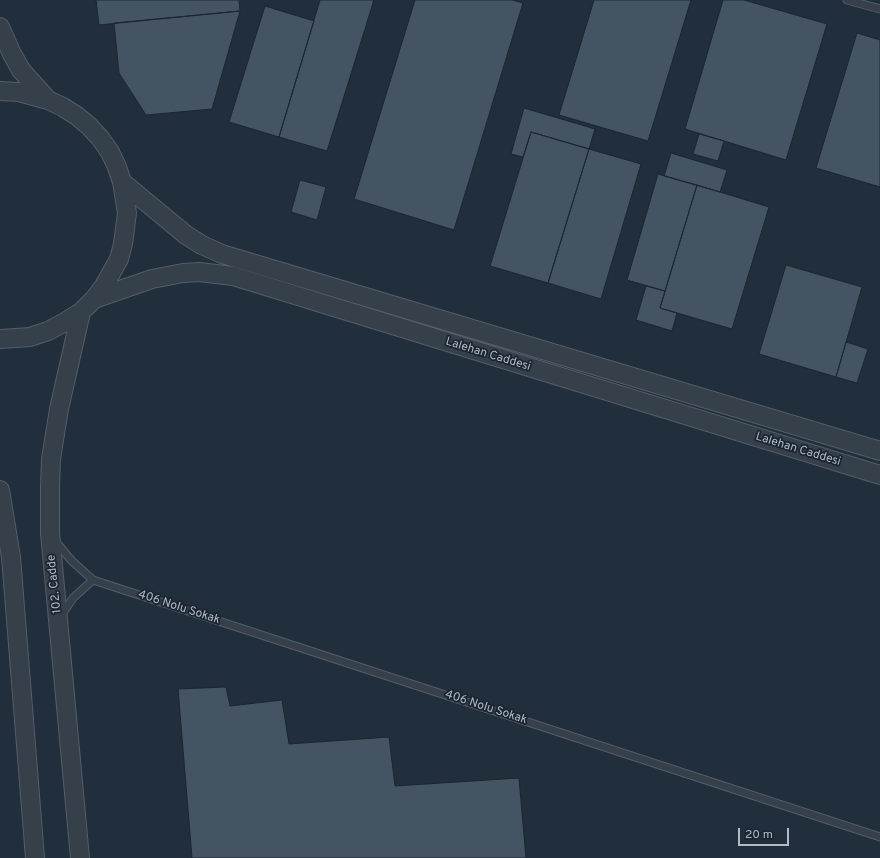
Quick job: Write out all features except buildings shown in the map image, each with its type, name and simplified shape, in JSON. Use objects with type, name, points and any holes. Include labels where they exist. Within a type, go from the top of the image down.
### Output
[{"type":"street","points":[[0,27],[21,70],[48,100]]},
{"type":"street","points":[[0,91],[19,92],[48,100],[63,107],[89,126],[110,152],[117,167],[122,182],[127,213],[123,244],[112,273],[94,298],[81,312],[48,331],[30,336],[0,339]]},
{"type":"street","name":"Lalehan Caddesi","points":[[122,182],[186,235],[202,245],[222,254],[880,451]]},
{"type":"street","name":"Lalehan Caddesi","points":[[94,298],[152,279],[183,273],[199,272],[233,276],[880,475]]},
{"type":"street","name":"102. Cadde","points":[[80,858],[50,534],[50,487],[51,459],[59,409],[81,312]]},
{"type":"street","points":[[0,490],[8,556],[35,858]]},
{"type":"lane","points":[[847,0],[880,9]]},
{"type":"lane","name":"406 Nolu Sokak","points":[[50,534],[72,561],[93,580],[880,837]]},
{"type":"lane","points":[[59,620],[73,598],[93,580]]}]
